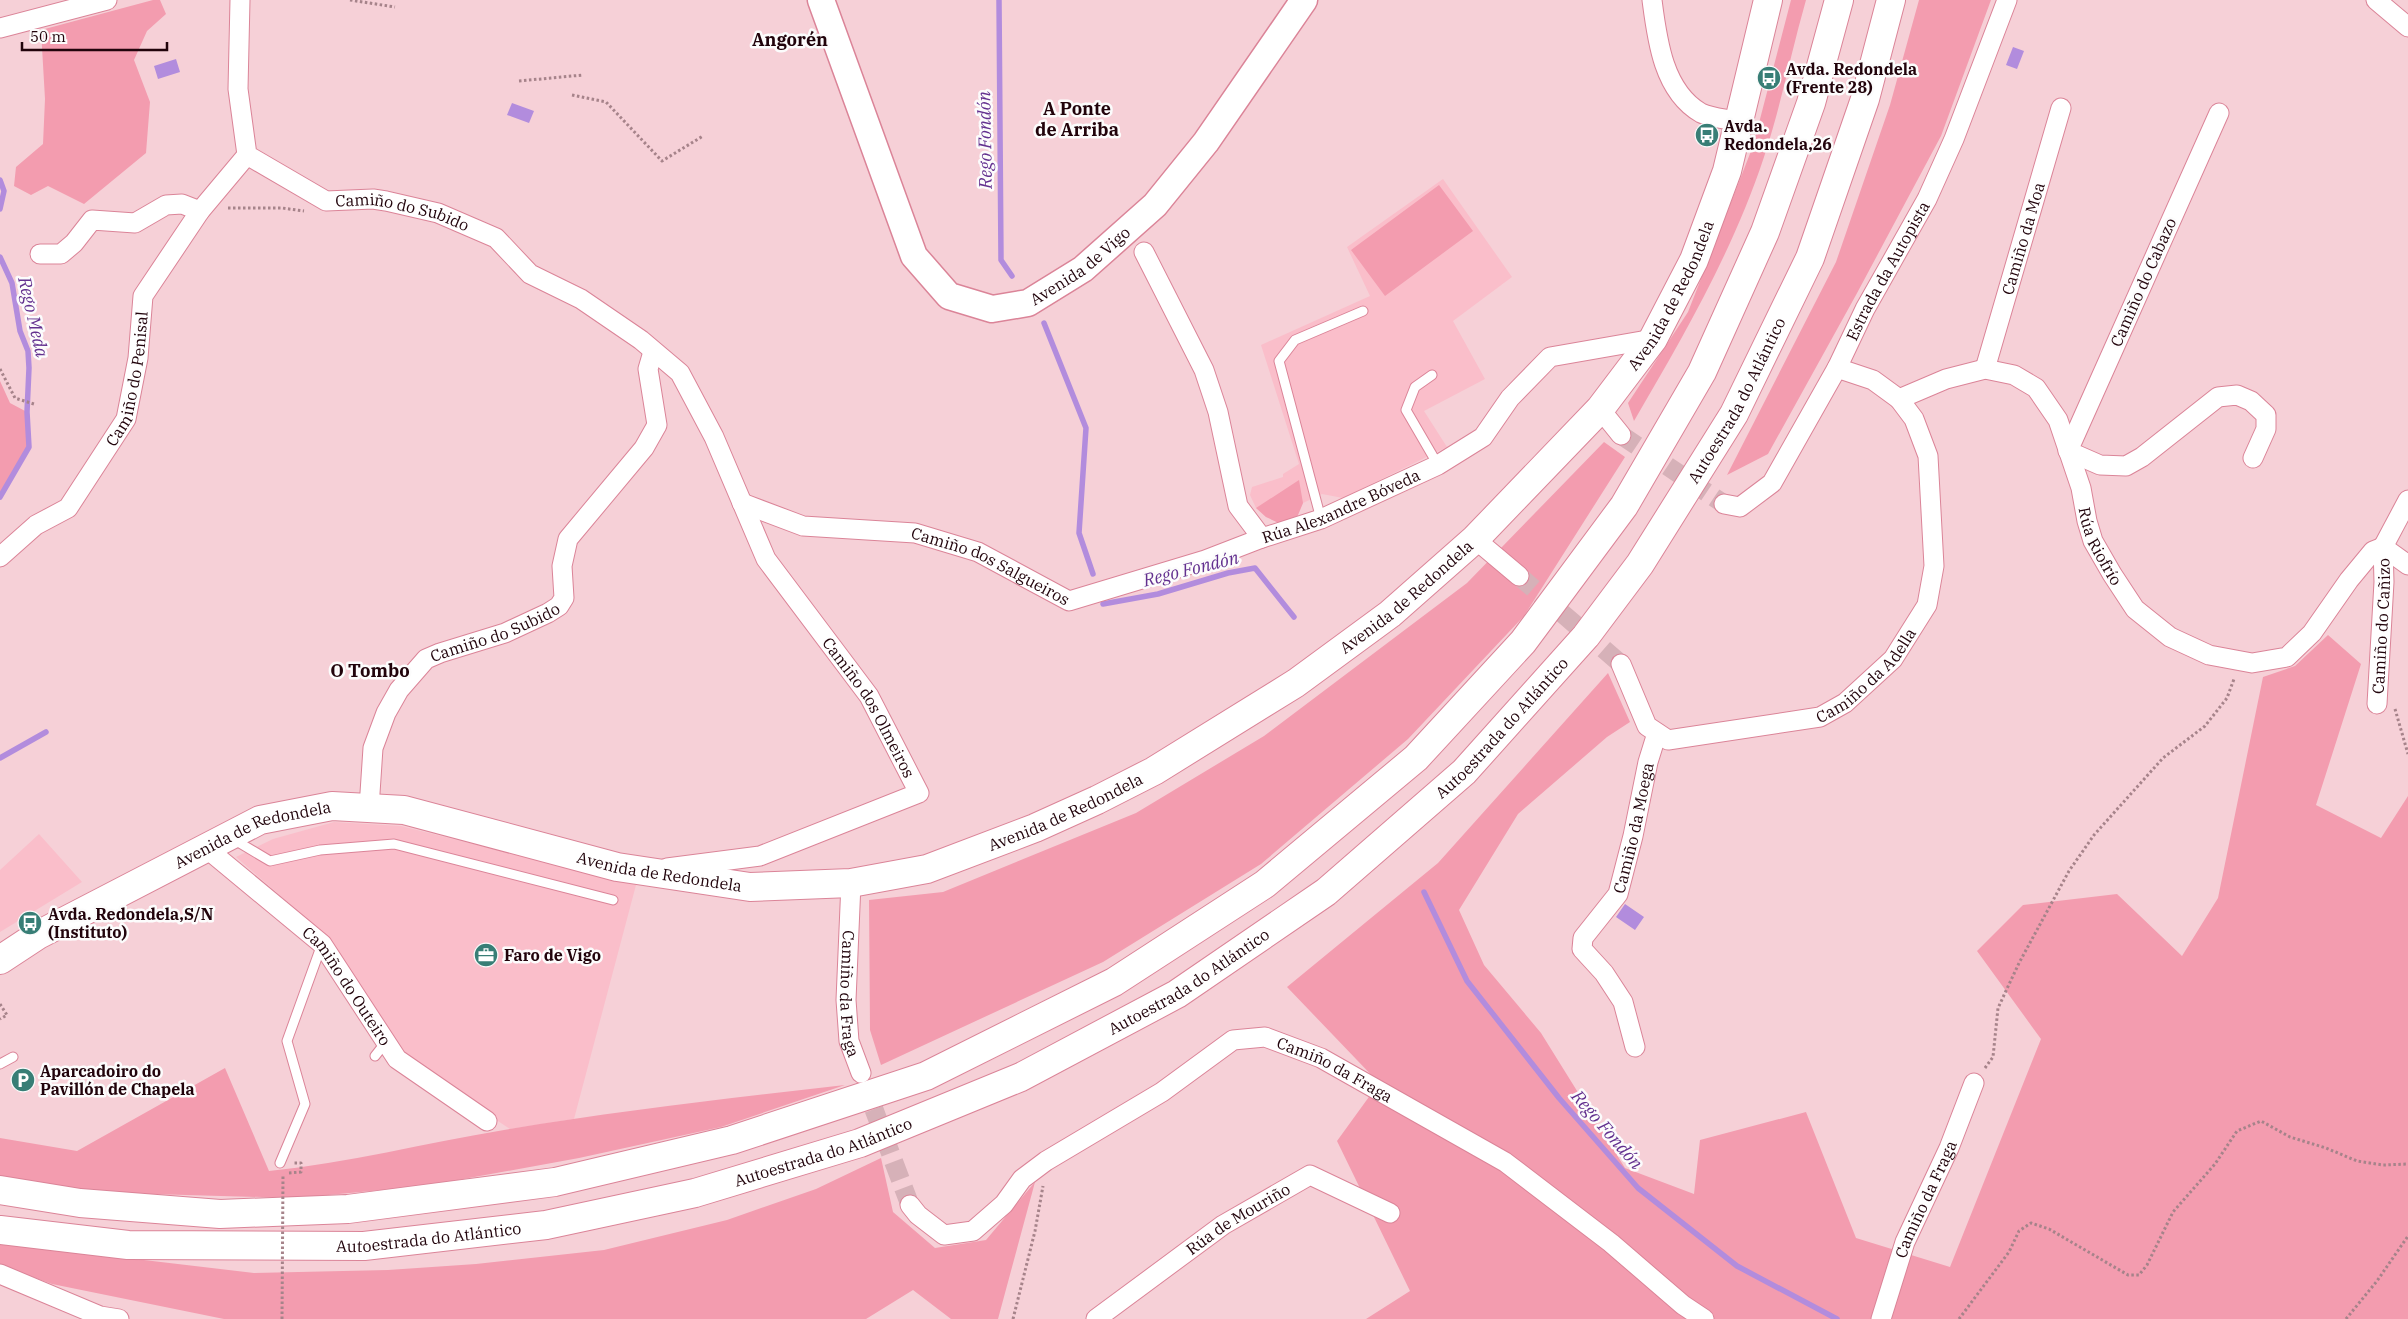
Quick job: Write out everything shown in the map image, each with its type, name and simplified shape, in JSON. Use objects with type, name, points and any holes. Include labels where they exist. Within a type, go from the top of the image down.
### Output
[{"type":"highway","name":"Avenida de Redondela","points":[[0,960],[38,935],[260,820],[332,806],[404,810],[617,867],[647,872],[750,887],[850,883],[927,869],[1035,828],[1097,800],[1154,771],[1296,683],[1390,614],[1474,539],[1600,409],[1653,339],[1694,260],[1727,171],[1768,0]]},
{"type":"highway","points":[[0,1190],[80,1203],[220,1214],[348,1209],[555,1182],[732,1140],[926,1076],[1114,982],[1265,884],[1416,758],[1523,642],[1624,506],[1702,372],[1764,232],[1811,103],[1839,0]]},
{"type":"highway","name":"Autoestrada do Atlántico","points":[[0,1230],[128,1245],[364,1246],[546,1225],[695,1193],[860,1143],[1021,1077],[1177,994],[1326,892],[1464,772],[1586,636],[1640,564],[1734,414],[1810,258],[1865,99],[1891,0]]},
{"type":"main road","name":"Avenida de Vigo","points":[[820,0],[914,256],[949,296],[992,309],[1028,303],[1083,269],[1155,205],[1206,142],[1304,0]]},
{"type":"street","points":[[0,28],[107,0]]},
{"type":"street","points":[[240,0],[238,89],[247,154]]},
{"type":"street","points":[[1652,0],[1657,43],[1675,89],[1702,113],[1739,122]]},
{"type":"street","name":"Estrada da Autopista","points":[[1724,504],[1740,507],[1772,483],[1838,368],[1865,309],[1927,199],[1954,138],[2007,0]]},
{"type":"street","points":[[2376,0],[2408,27]]},
{"type":"street","name":"Camiño da Moa","points":[[1985,370],[2061,108]]},
{"type":"street","name":"Camiño do Cabazo","points":[[2068,451],[2219,113]]},
{"type":"street","name":"Camiño do Penisal","points":[[0,557],[36,525],[68,508],[126,419],[138,358],[143,296],[200,211],[247,154]]},
{"type":"street","name":"Camiño do Subido","points":[[247,154],[326,201],[373,199],[394,203],[438,213],[496,238],[530,274],[581,299],[641,340],[680,373]]},
{"type":"street","points":[[40,254],[61,254],[74,243],[92,220],[135,223],[166,206],[182,204],[200,211]]},
{"type":"street","name":"Rúa Alexandre Bóveda","points":[[1144,252],[1204,370],[1218,412],[1238,506],[1262,538],[1321,519],[1438,466],[1483,437],[1510,398],[1550,357],[1653,339]]},
{"type":"street","name":"Camiño do Subido","points":[[369,808],[373,748],[386,713],[398,690],[426,659],[440,652],[505,633],[548,613],[558,606],[564,598],[562,566],[568,539],[644,448],[657,425],[648,370],[653,352]]},
{"type":"street","points":[[1838,368],[1872,380],[1900,399]]},
{"type":"street","name":"Rúa Riofrío","points":[[1900,399],[1946,379],[1985,370],[2014,375],[2036,388],[2058,420],[2081,488],[2093,541],[2135,609],[2170,637],[2209,655],[2252,663],[2287,657],[2312,633],[2349,580],[2373,551],[2383,547]]},
{"type":"street","name":"Camiño dos Olmeiros","points":[[647,872],[760,856],[919,793],[869,696],[766,559],[714,438],[680,373]]},
{"type":"street","points":[[2068,451],[2100,465],[2126,466],[2142,458],[2218,397],[2236,395],[2251,400],[2266,416],[2266,429],[2253,458]]},
{"type":"street","name":"Camiño da Adella","points":[[1658,733],[1668,740],[1820,717],[1845,703],[1893,659],[1927,605],[1934,566],[1928,456],[1914,419],[1900,399]]},
{"type":"street","points":[[1600,409],[1621,435]]},
{"type":"street","points":[[2408,500],[2383,547],[2408,565]]},
{"type":"street","name":"Camiño dos Salgueiros","points":[[742,503],[803,526],[915,533],[978,552],[1069,601],[1205,560],[1262,538]]},
{"type":"street","points":[[1474,539],[1519,576]]},
{"type":"street","name":"Camiño do Cañizo","points":[[2376,704],[2384,582],[2383,547]]},
{"type":"street","points":[[1621,664],[1647,726],[1658,733]]},
{"type":"street","name":"Camiño da Moega","points":[[1635,1047],[1624,1002],[1604,973],[1582,949],[1583,938],[1618,894],[1633,836],[1648,762],[1658,733]]},
{"type":"street","name":"Camiño do Outeiro","points":[[217,842],[322,944],[380,1049],[487,1121]]},
{"type":"street","name":"Camiño da Fraga","points":[[850,883],[846,1000],[849,1041],[860,1073]]},
{"type":"street","name":"Camiño da Fraga","points":[[910,1205],[918,1216],[944,1235],[973,1231],[1004,1204],[1022,1179],[1046,1161],[1162,1092],[1233,1040],[1266,1036],[1320,1058],[1505,1162],[1611,1242],[1683,1304],[1704,1319]]},
{"type":"street","name":"Camiño da Fraga","points":[[1881,1319],[1905,1242],[1949,1148],[1974,1083]]},
{"type":"street","name":"Rúa de Mouriño","points":[[1096,1319],[1223,1225],[1310,1175],[1390,1213]]},
{"type":"street","points":[[2,1277],[100,1316],[119,1319]]},
{"type":"lane","points":[[1321,519],[1279,361],[1295,340],[1363,312]]},
{"type":"lane","points":[[1432,376],[1415,387],[1406,410],[1438,466]]},
{"type":"lane","points":[[217,842],[270,861],[320,850],[394,844],[613,900]]},
{"type":"lane","points":[[280,1163],[305,1104],[287,1041],[322,944]]},
{"type":"lane","points":[[0,1064],[13,1057]]},
{"type":"path","points":[[350,0],[395,7]]},
{"type":"path","points":[[518,80],[583,75]]},
{"type":"path","points":[[572,95],[606,102],[662,161],[703,136]]},
{"type":"path","points":[[222,209],[282,208],[303,211]]},
{"type":"path","points":[[0,369],[14,398],[32,403]]},
{"type":"path","points":[[1974,1083],[1993,1057],[1998,1008],[2019,963],[2069,871],[2094,835],[2163,758],[2205,726],[2227,698],[2241,661]]},
{"type":"path","points":[[0,1004],[7,1015],[0,1019]]},
{"type":"path","points":[[1959,1319],[2009,1252],[2019,1231],[2031,1223],[2050,1229],[2128,1275],[2139,1275],[2147,1265],[2173,1212],[2215,1164],[2237,1131],[2261,1121],[2290,1137],[2357,1161],[2383,1165],[2408,1164]]},
{"type":"path","points":[[1013,1319],[1035,1231],[1046,1161]]},
{"type":"path","points":[[282,1319],[283,1174]]},
{"type":"path","points":[[2346,1319],[2377,1281],[2408,1236]]},
{"type":"shaded area","points":[[153,0],[160,0],[166,14],[147,31],[134,60],[150,102],[146,153],[84,204],[48,186],[31,195],[14,186],[16,167],[43,144],[45,99],[41,30]]},
{"type":"shaded area","points":[[1791,0],[1806,0],[1776,118],[1752,192],[1706,293],[1634,421],[1628,403],[1688,312],[1753,146]]},
{"type":"shaded area","points":[[1919,0],[1991,0],[1941,136],[1768,454],[1727,475],[1836,262],[1890,105]]},
{"type":"shaded area","points":[[2013,47],[2024,51],[2017,69],[2006,65]]},
{"type":"shaded area","points":[[176,59],[180,72],[158,79],[154,66]]},
{"type":"shaded area","points":[[512,103],[534,111],[529,123],[507,115]]},
{"type":"shaded area","points":[[1443,179],[1512,277],[1453,321],[1485,379],[1424,411],[1447,447],[1343,498],[1322,494],[1303,503],[1295,522],[1266,517],[1256,508],[1250,495],[1252,487],[1283,477],[1283,474],[1299,464],[1261,345],[1370,296],[1347,247]]},
{"type":"shaded area","points":[[1439,185],[1473,231],[1385,296],[1351,250]]},
{"type":"shaded area","points":[[0,381],[10,403],[27,412],[29,447],[0,497]]},
{"type":"shaded area","points":[[1604,442],[1625,457],[1524,616],[1408,739],[1261,864],[1103,962],[881,1065],[870,1030],[869,900],[943,892],[1136,813],[1264,736],[1467,583]]},
{"type":"shaded area","points":[[1299,480],[1303,503],[1295,522],[1285,526],[1266,517],[1256,508]]},
{"type":"shaded area","points":[[2328,635],[2361,664],[2316,805],[2381,838],[2408,796],[2408,1319],[1366,1319],[1410,1291],[1337,1141],[1379,1083],[1287,987],[1438,863],[1608,673],[1630,722],[1607,737],[1518,814],[1459,910],[1484,965],[1541,1033],[1625,1168],[1694,1194],[1700,1140],[1806,1112],[1856,1238],[1950,1267],[2041,1039],[1977,951],[2023,905],[2117,894],[2182,956],[2218,898],[2263,677],[2295,666]]},
{"type":"shaded area","points":[[334,822],[401,826],[636,885],[574,1119],[510,1129],[401,1057],[321,931],[236,857],[273,839]]},
{"type":"shaded area","points":[[39,834],[82,882],[0,932],[0,870]]},
{"type":"shaded area","points":[[1625,904],[1644,917],[1635,930],[1616,917]]},
{"type":"shaded area","points":[[225,1068],[269,1171],[328,1163],[546,1123],[845,1085],[721,1127],[579,1158],[425,1186],[296,1198],[80,1192],[0,1181],[0,1138],[77,1151]]},
{"type":"shaded area","points":[[881,1158],[893,1212],[935,1248],[986,1240],[1035,1182],[998,1319],[951,1319],[913,1290],[866,1319],[224,1319],[52,1284],[0,1265],[0,1243],[254,1273],[388,1270],[476,1264],[604,1250],[727,1220],[816,1189]]},
{"type":"waterway","name":"Rego Fondón","points":[[999,0],[1001,260],[1012,276]]},
{"type":"waterway","name":"Rego Meda","points":[[0,180],[4,191],[0,209]]},
{"type":"waterway","name":"Rego Meda","points":[[0,257],[12,283],[20,331],[28,351],[29,368],[27,412],[29,447],[0,497]]},
{"type":"waterway","name":"Rego Fondón","points":[[1044,323],[1086,428],[1079,533],[1093,574]]},
{"type":"waterway","name":"Rego Fondón","points":[[1103,604],[1158,594],[1228,573],[1255,568],[1294,617]]},
{"type":"waterway","name":"Rego Meda","points":[[0,758],[46,732]]},
{"type":"waterway","name":"Rego Fondón","points":[[1424,892],[1467,981],[1559,1098],[1638,1188],[1737,1266],[1837,1319]]},
{"type":"tunnel","points":[[1621,435],[1724,504]]},
{"type":"tunnel","points":[[1519,576],[1621,664]]},
{"type":"tunnel","points":[[864,1083],[910,1205]]},
{"type":"place","name":"Avda. Redondela (Frente 28)","points":[[1769,78]]},
{"type":"place","name":"Avda. Redondela,26","points":[[1707,135]]},
{"type":"place","name":"Avda. Redondela,S/N (Instituto)","points":[[30,923]]},
{"type":"place","name":"Faro de Vigo","points":[[486,955]]},
{"type":"place","name":"Aparcadoiro do Pavillón de Chapela","points":[[23,1080]]},
{"type":"district","name":"Angorén","points":[[790,40]]},
{"type":"district","name":"A Ponte de Arriba","points":[[1077,119]]},
{"type":"district","name":"O Tombo","points":[[370,671]]}]
